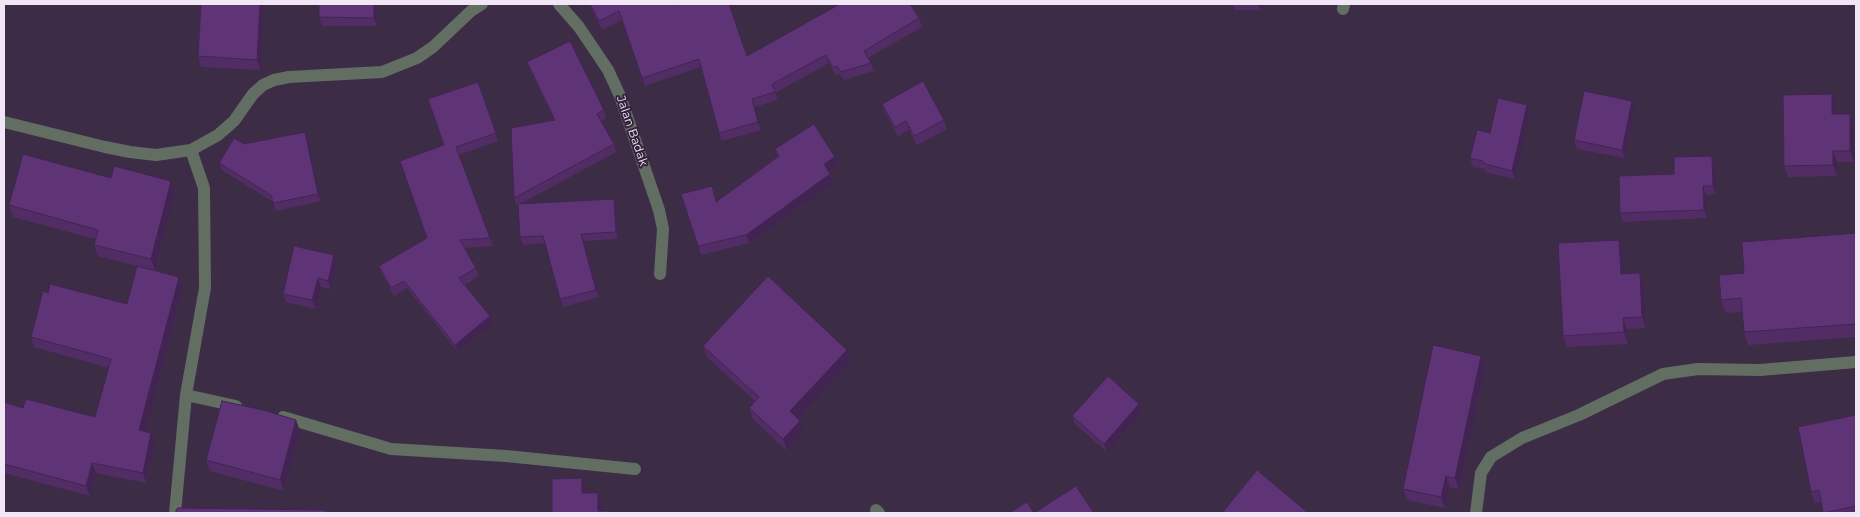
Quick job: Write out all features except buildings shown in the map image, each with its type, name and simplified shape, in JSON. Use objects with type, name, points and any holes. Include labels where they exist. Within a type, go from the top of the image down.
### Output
[{"type":"street","points":[[4,122],[105,148],[130,152],[156,155],[191,150],[218,135],[234,121],[253,94],[263,85],[274,80],[289,77],[382,72],[417,58],[433,47],[471,11],[482,4]]},
{"type":"street","name":"Jalan Badak","points":[[560,4],[579,27],[608,70],[620,96],[659,210],[663,230],[660,274]]},
{"type":"street","points":[[175,513],[186,394],[205,288],[204,188],[191,150]]},
{"type":"street","points":[[1476,513],[1481,473],[1491,457],[1522,438],[1579,415],[1662,374],[1698,369],[1760,370],[1856,362]]},
{"type":"street","points":[[186,394],[251,409]]},
{"type":"street","points":[[269,413],[392,448],[506,456],[635,469]]}]
